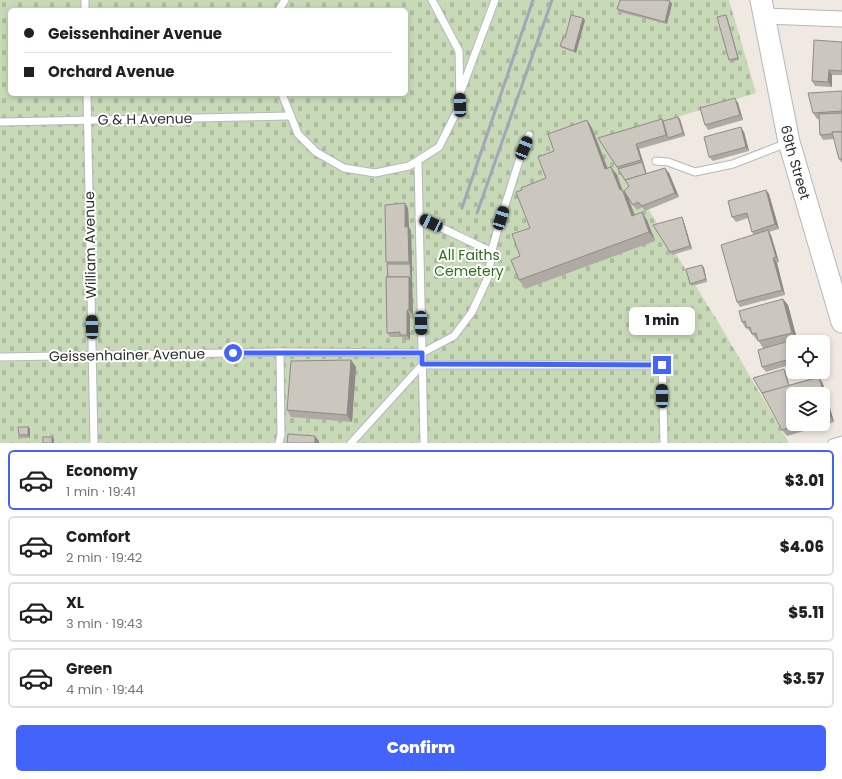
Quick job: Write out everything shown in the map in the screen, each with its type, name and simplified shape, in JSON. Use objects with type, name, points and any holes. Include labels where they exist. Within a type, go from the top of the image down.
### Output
[{"type":"main road","name":"69th Street","points":[[762,8],[789,142],[842,322]]},
{"type":"street","points":[[762,8],[842,20]]},
{"type":"lane","points":[[283,96],[298,134],[316,152],[344,168],[375,173],[409,166],[418,161],[439,146],[460,105],[459,51],[432,0]]},
{"type":"lane","points":[[460,95],[495,0]]},
{"type":"lane","name":"William Avenue","points":[[87,96],[94,443]]},
{"type":"lane","name":"G & H Avenue","points":[[0,122],[291,116]]},
{"type":"lane","points":[[422,353],[454,336],[472,312],[488,277],[492,252],[519,160],[529,135]]},
{"type":"lane","points":[[656,161],[668,162],[695,172],[733,164],[789,142]]},
{"type":"lane","points":[[418,161],[424,443]]},
{"type":"lane","points":[[419,217],[492,252]]},
{"type":"lane","points":[[279,443],[282,435],[280,352]]},
{"type":"lane","name":"Geissenhainer Avenue","points":[[0,357],[280,352],[422,353]]},
{"type":"lane","points":[[351,443],[422,364],[662,365],[664,443]]},
{"type":"lane","points":[[832,443],[842,440]]},
{"type":"green space","name":"All Faiths Cemetery","points":[[0,0],[729,0],[756,93],[605,139],[720,325],[789,443],[0,443]]},
{"type":"building","points":[[620,0],[670,1],[665,22],[617,9]]},
{"type":"building","points":[[571,15],[583,18],[574,51],[560,46],[563,38],[565,38]]},
{"type":"building","points":[[726,15],[738,58],[729,60],[717,17]]},
{"type":"building","points":[[814,40],[842,42],[842,71],[829,70],[828,82],[812,81]]},
{"type":"building","points":[[842,91],[842,111],[813,113],[808,93]]},
{"type":"building","points":[[735,98],[740,115],[705,125],[700,108]]},
{"type":"building","points":[[842,113],[842,132],[832,132],[832,134],[820,135],[819,114]]},
{"type":"building","points":[[678,117],[683,133],[668,138],[663,121]]},
{"type":"building","points":[[662,119],[666,135],[636,144],[641,160],[617,167],[598,138]]},
{"type":"building","points":[[587,120],[605,169],[611,167],[620,190],[622,189],[632,216],[642,212],[649,232],[519,280],[511,260],[520,256],[512,234],[530,228],[516,192],[522,190],[521,188],[546,178],[538,157],[554,151],[548,134]]},
{"type":"building","points":[[741,127],[746,147],[709,157],[704,137]]},
{"type":"building","points":[[832,132],[842,132],[842,159],[839,159]]},
{"type":"building","points":[[642,162],[646,174],[625,180],[618,169]]},
{"type":"building","points":[[665,168],[675,193],[642,206],[638,202],[633,205],[624,191],[629,186],[625,180]]},
{"type":"building","points":[[766,190],[775,224],[752,232],[747,213],[732,217],[728,201]]},
{"type":"building","points":[[405,203],[405,227],[408,227],[409,262],[386,262],[385,205]]},
{"type":"building","points":[[682,217],[690,246],[670,252],[653,225]]},
{"type":"building","points":[[768,230],[776,257],[773,258],[782,290],[737,302],[721,245]]},
{"type":"building","points":[[387,264],[410,264],[411,279],[409,277],[388,277]]},
{"type":"building","points":[[702,265],[706,279],[690,284],[686,269]]},
{"type":"building","points":[[386,277],[409,277],[407,335],[400,335],[400,332],[387,333]]},
{"type":"building","points":[[783,299],[792,333],[758,341],[756,333],[752,334],[750,327],[747,328],[745,321],[742,322],[739,311]]},
{"type":"building","points":[[786,342],[786,360],[762,367],[758,350]]},
{"type":"building","points":[[351,360],[347,415],[287,410],[291,361]]},
{"type":"building","points":[[784,369],[789,386],[762,393],[753,378]]},
{"type":"building","points":[[812,379],[820,379],[822,387],[786,387],[786,429],[782,430],[762,393]]},
{"type":"building","points":[[18,427],[28,427],[28,435],[19,435]]},
{"type":"building","points":[[288,434],[315,436],[315,443],[287,443]]},
{"type":"building","points":[[43,437],[52,437],[52,443],[43,443]]},
{"type":"railway","points":[[462,208],[533,0]]},
{"type":"railway","points":[[477,213],[552,0]]},
{"type":"route","points":[[233,353],[422,353],[422,364],[662,365]]}]
